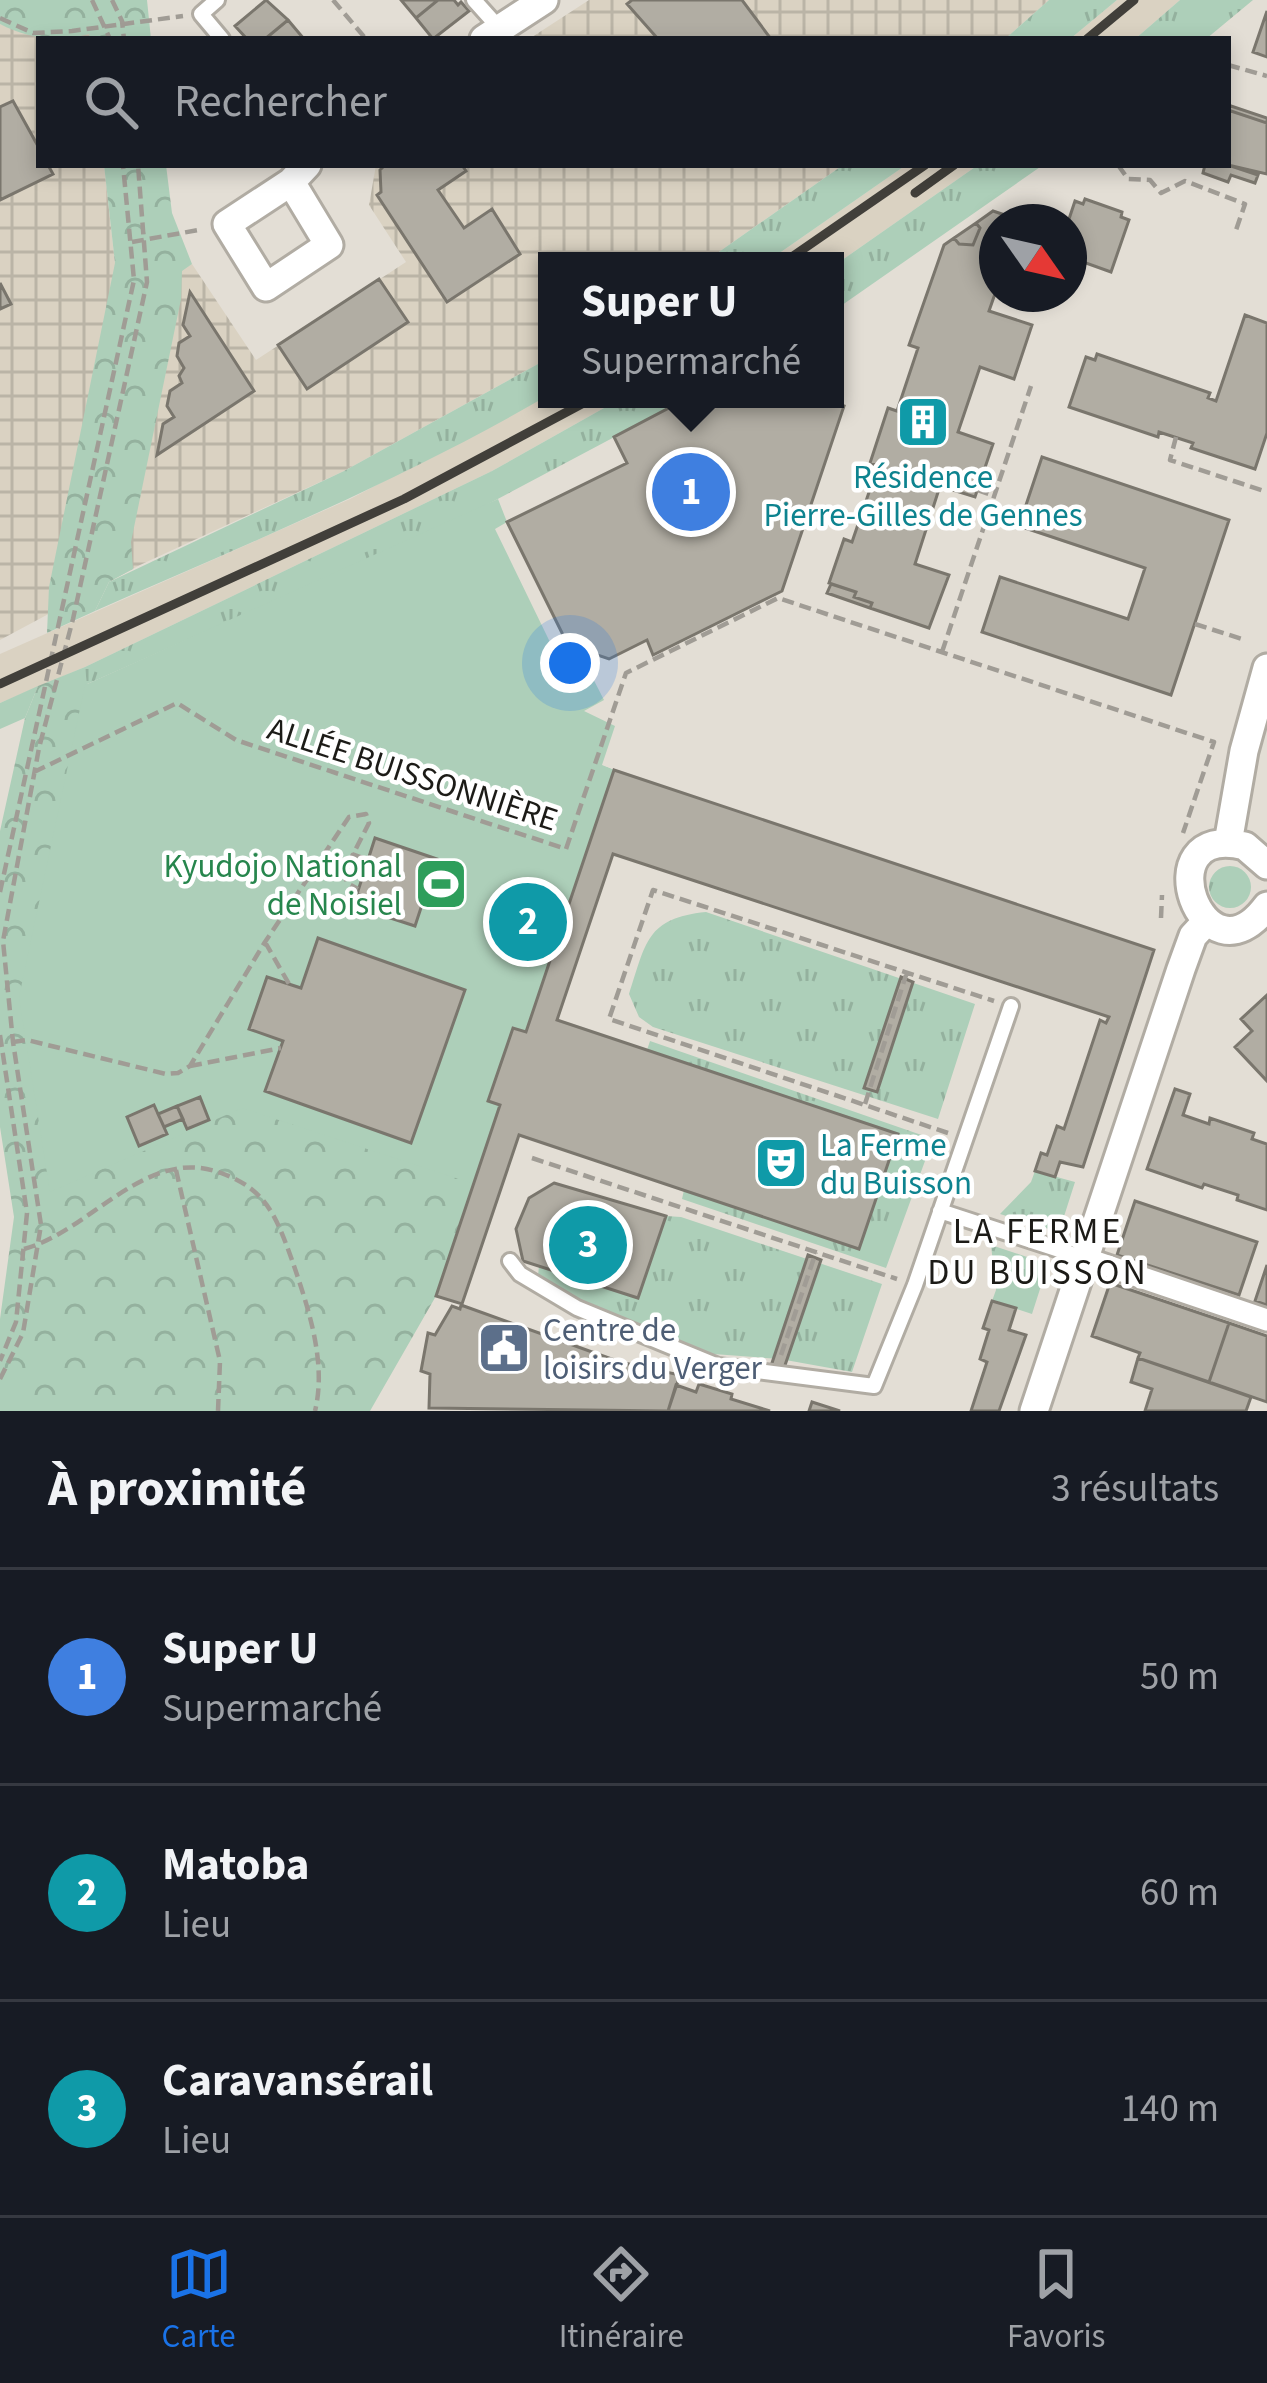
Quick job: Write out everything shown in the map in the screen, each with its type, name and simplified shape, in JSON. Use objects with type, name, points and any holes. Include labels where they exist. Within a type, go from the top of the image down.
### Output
[{"type":"street","points":[[492,34],[544,0]]},
{"type":"street","points":[[299,174],[329,245],[266,286],[227,224],[299,174]]},
{"type":"street","points":[[1228,843],[1244,751],[1267,668]]},
{"type":"street","points":[[1266,911],[1243,926],[1207,921],[1191,903],[1189,876],[1203,853],[1228,843],[1253,850],[1267,865]]},
{"type":"street","points":[[1034,1411],[1181,969],[1193,936],[1207,921]]},
{"type":"street","points":[[1084,1258],[1267,1321]]},
{"type":"lane","points":[[217,0],[201,14],[219,36]]},
{"type":"lane","points":[[474,0],[492,34]]},
{"type":"lane","points":[[511,1262],[520,1274],[577,1307],[718,1366],[874,1386],[915,1285],[1010,1006]]},
{"type":"lane","points":[[940,1211],[1084,1258]]},
{"type":"path","points":[[92,0],[109,36]]},
{"type":"path","points":[[112,0],[124,36]]},
{"type":"path","points":[[333,0],[363,36]]},
{"type":"path","points":[[0,18],[33,33],[201,14]]},
{"type":"path","points":[[1231,65],[1267,76]]},
{"type":"path","points":[[0,892],[130,304],[134,280],[123,168]]},
{"type":"path","points":[[2,1366],[23,1334],[40,1210],[13,1042],[3,941],[34,772],[73,619],[147,282],[138,168]]},
{"type":"path","points":[[1121,168],[1133,182],[1150,179],[1161,193],[1185,181],[1245,204],[1235,233]]},
{"type":"path","points":[[132,242],[227,224]]},
{"type":"path","points":[[942,652],[1031,386]]},
{"type":"path","points":[[1176,437],[1169,460],[1267,492]]},
{"type":"path","points":[[977,490],[994,496]]},
{"type":"path","name":"ALLÉE BUISSONNIÈRE","points":[[34,772],[177,703],[236,740],[566,849],[626,674],[778,598],[1214,742]]},
{"type":"path","points":[[1195,624],[1245,640]]},
{"type":"path","points":[[190,1066],[265,942],[350,817],[366,814],[369,823],[344,877],[358,889]]},
{"type":"path","points":[[352,854],[368,860]]},
{"type":"path","points":[[965,1138],[608,1019],[653,890],[1010,1006]]},
{"type":"path","points":[[265,942],[289,984]]},
{"type":"path","points":[[865,1105],[907,973]]},
{"type":"path","points":[[0,1036],[27,1213],[16,1322],[0,1379]]},
{"type":"path","points":[[13,1042],[28,1040],[166,1074],[281,1048]]},
{"type":"path","points":[[532,1158],[915,1285]]},
{"type":"path","points":[[24,1249],[64,1234],[155,1173],[203,1166],[250,1184],[279,1224],[301,1287],[323,1380],[315,1411]]},
{"type":"path","points":[[176,1170],[220,1361],[218,1411]]},
{"type":"path","points":[[774,1374],[816,1252]]},
{"type":"shaded area","points":[[589,0],[1049,0],[1008,36],[534,36]]},
{"type":"shaded area","points":[[1117,0],[1180,0],[1138,36],[1074,36]]},
{"type":"shaded area","points":[[0,24],[39,36],[36,168],[104,168],[115,263],[181,270],[192,264],[256,360],[406,262],[369,205],[375,168],[839,168],[719,252],[538,252],[538,364],[344,471],[140,565],[0,640]]},
{"type":"shaded area","points":[[902,168],[974,168],[844,259],[844,252],[781,252]]},
{"type":"shaded area","points":[[538,401],[538,408],[604,408],[492,471],[85,667],[0,703],[0,654],[350,499]]},
{"type":"green space","points":[[0,0],[147,0],[151,36],[36,36],[0,24]]},
{"type":"green space","points":[[1049,0],[1117,0],[1074,36],[1008,36]]},
{"type":"green space","points":[[1180,0],[1253,0],[1210,36],[1138,36]]},
{"type":"green space","points":[[104,168],[166,168],[172,213],[192,264],[182,271],[181,299],[131,542],[133,569],[109,582],[95,611],[47,633],[49,587],[115,263]]},
{"type":"green space","points":[[839,168],[902,168],[781,252],[719,252]]},
{"type":"green space","points":[[974,168],[1039,168],[987,204],[979,204],[979,210],[844,304],[844,259]]},
{"type":"green space","points":[[538,364],[538,401],[492,427],[324,510],[95,611],[109,582],[344,471]]},
{"type":"green space","points":[[604,408],[669,408],[460,519],[85,685],[85,667],[492,471]]},
{"type":"green space","points":[[498,499],[507,522],[495,529],[564,671],[584,661],[604,700],[584,711],[615,726],[602,765],[614,770],[526,1032],[512,1029],[488,1101],[500,1105],[474,1184],[242,1108],[50,1192],[19,997],[85,685]]},
{"type":"green space","points":[[328,577],[584,759],[614,770],[488,1101],[500,1105],[436,1296],[370,1411],[0,1411],[0,1319],[14,1217],[0,1127],[0,831],[25,718],[38,686],[85,667],[87,685]]},
{"type":"green space","points":[[38,686],[25,718],[0,729],[0,703]]},
{"type":"green space","points":[[1230,866],[1245,872],[1251,887],[1245,902],[1230,908],[1215,902],[1209,887],[1215,872]]},
{"type":"green space","points":[[706,912],[975,1004],[938,1119],[653,1027],[639,1017],[629,994],[651,936],[671,920]]},
{"type":"green space","points":[[650,1041],[933,1139],[886,1268],[682,1199],[684,1190],[898,1134],[647,1050]]},
{"type":"green space","points":[[1035,1171],[1075,1182],[1059,1232],[1000,1214],[1031,1182]]},
{"type":"green space","points":[[666,1216],[882,1284],[852,1372],[780,1359],[700,1353],[591,1308],[538,1276],[539,1266],[638,1297]]},
{"type":"green space","points":[[991,1245],[1048,1264],[1032,1314],[992,1301],[996,1290]]},
{"type":"building","points":[[266,0],[288,20],[269,36],[244,36],[235,26]]},
{"type":"building","points":[[401,0],[438,0],[416,18]]},
{"type":"building","points":[[438,0],[461,2],[469,11],[437,36],[431,36],[416,18]]},
{"type":"building","points":[[632,0],[742,0],[769,36],[655,36],[627,4]]},
{"type":"building","points":[[1267,11],[1267,57],[1253,52]]},
{"type":"building","points":[[288,20],[301,36],[269,36]]},
{"type":"building","points":[[13,101],[36,143],[36,168],[50,168],[53,174],[0,200],[0,107]]},
{"type":"building","points":[[1231,106],[1267,118],[1267,123],[1231,111]]},
{"type":"building","points":[[1231,111],[1267,123],[1267,174],[1231,166]]},
{"type":"building","points":[[1231,166],[1258,175],[1255,183],[1231,175],[1228,182],[1203,173],[1204,168]]},
{"type":"building","points":[[464,168],[438,190],[464,228],[492,209],[520,254],[447,302],[377,195],[381,192],[380,170]]},
{"type":"building","points":[[1085,199],[1122,212],[1121,217],[1129,220],[1111,272],[1087,263],[1087,204],[1083,204]]},
{"type":"building","points":[[976,223],[979,227],[973,245],[959,244],[954,238]]},
{"type":"building","name":"Résidence Pierre-Gilles de Gennes","points":[[979,230],[979,312],[1032,325],[1014,379],[980,367],[958,432],[993,444],[975,497],[940,486],[915,564],[949,575],[929,628],[870,608],[872,603],[854,597],[856,592],[829,583],[844,539],[852,542],[878,466],[870,463],[888,408],[897,411],[918,348],[909,345],[944,245],[954,238],[959,244],[973,245]]},
{"type":"building","points":[[379,279],[408,322],[307,389],[278,345]]},
{"type":"building","points":[[0,283],[11,304],[0,309]]},
{"type":"building","points":[[190,292],[254,391],[157,455],[163,424],[174,417],[167,406],[170,391],[182,383],[179,376],[184,368],[177,356],[179,343],[190,336],[183,325]]},
{"type":"building","points":[[1245,315],[1267,323],[1267,433],[1255,469],[1191,448],[1193,443],[1159,432],[1158,437],[1069,407],[1086,357],[1095,360],[1097,354],[1210,393],[1208,398],[1216,401]]},
{"type":"building","points":[[669,408],[843,408],[782,591],[653,655],[647,640],[609,659],[568,645],[507,522],[627,463],[614,437]]},
{"type":"building","points":[[1042,457],[1229,520],[1171,695],[982,632],[1000,577],[1128,619],[1145,568],[1019,526]]},
{"type":"building","points":[[831,584],[856,592],[854,597],[872,603],[870,608],[827,593]]},
{"type":"building","points":[[614,770],[1154,950],[1083,1167],[1060,1162],[1055,1177],[1035,1171],[1041,1153],[1047,1155],[1057,1126],[1064,1129],[1100,1020],[1106,1023],[1109,1017],[613,854],[557,1020],[898,1134],[859,1249],[519,1135],[462,1304],[436,1296],[500,1105],[488,1101],[513,1028],[526,1032]]},
{"type":"building","points":[[375,838],[437,859],[415,926],[378,914],[381,902],[357,894]]},
{"type":"building","points":[[531,889],[545,893],[524,954],[511,950]]},
{"type":"building","points":[[318,938],[465,990],[411,1143],[265,1091],[283,1041],[249,1029],[267,977],[301,988]]},
{"type":"building","points":[[901,977],[913,982],[877,1092],[864,1088]]},
{"type":"building","points":[[1267,995],[1267,1081],[1235,1047],[1252,1031],[1241,1019]]},
{"type":"building","points":[[1175,1089],[1190,1094],[1183,1115],[1209,1124],[1210,1118],[1254,1133],[1252,1139],[1267,1144],[1267,1210],[1237,1200],[1238,1195],[1147,1169]]},
{"type":"building","points":[[200,1097],[209,1120],[187,1129],[177,1106]]},
{"type":"building","points":[[154,1105],[167,1134],[139,1146],[127,1117]]},
{"type":"building","points":[[177,1106],[183,1119],[164,1127],[158,1114]]},
{"type":"building","points":[[554,1183],[666,1216],[638,1298],[523,1261],[516,1229],[529,1198]]},
{"type":"building","points":[[1135,1201],[1257,1242],[1239,1295],[1117,1255]]},
{"type":"building","points":[[808,1255],[821,1260],[782,1374],[770,1369]]},
{"type":"building","points":[[1267,1265],[1267,1305],[1255,1301]]},
{"type":"building","points":[[1110,1283],[1229,1323],[1209,1382],[1138,1358],[1140,1353],[1092,1336]]},
{"type":"building","points":[[992,1301],[1016,1308],[1009,1330],[1026,1335],[999,1411],[971,1411],[987,1362],[980,1359]]},
{"type":"building","name":"Centre de loisirs du Verger","points":[[461,1305],[620,1362],[680,1375],[668,1411],[429,1408],[430,1374],[421,1371],[428,1333],[435,1335],[452,1306],[460,1309]]},
{"type":"building","points":[[1229,1323],[1267,1336],[1267,1402],[1209,1382]]},
{"type":"building","points":[[1138,1358],[1251,1397],[1246,1411],[1145,1411],[1152,1389],[1131,1382]]},
{"type":"building","points":[[699,1384],[770,1411],[668,1411],[676,1385],[696,1392]]},
{"type":"building","points":[[812,1402],[840,1411],[809,1411]]},
{"type":"railway","points":[[1091,36],[1134,0]]},
{"type":"railway","points":[[799,252],[921,168]]},
{"type":"railway","points":[[915,193],[950,168]]},
{"type":"railway","points":[[0,684],[404,499],[574,408]]},
{"type":"place","name":"Résidence Pierre-Gilles de Gennes","points":[[923,422]]},
{"type":"place","name":"Super U","points":[[691,492]]},
{"type":"place","name":"Kyudojo National de Noisiel","points":[[441,884]]},
{"type":"place","name":"Matoba","points":[[528,922]]},
{"type":"place","name":"La Ferme du Buisson","points":[[781,1163]]},
{"type":"place","name":"Caravansérail","points":[[588,1245]]},
{"type":"place","name":"Centre de loisirs du Verger","points":[[504,1348]]},
{"type":"district","name":"LA FERME DU BUISSON","points":[[1038,1250]]}]
